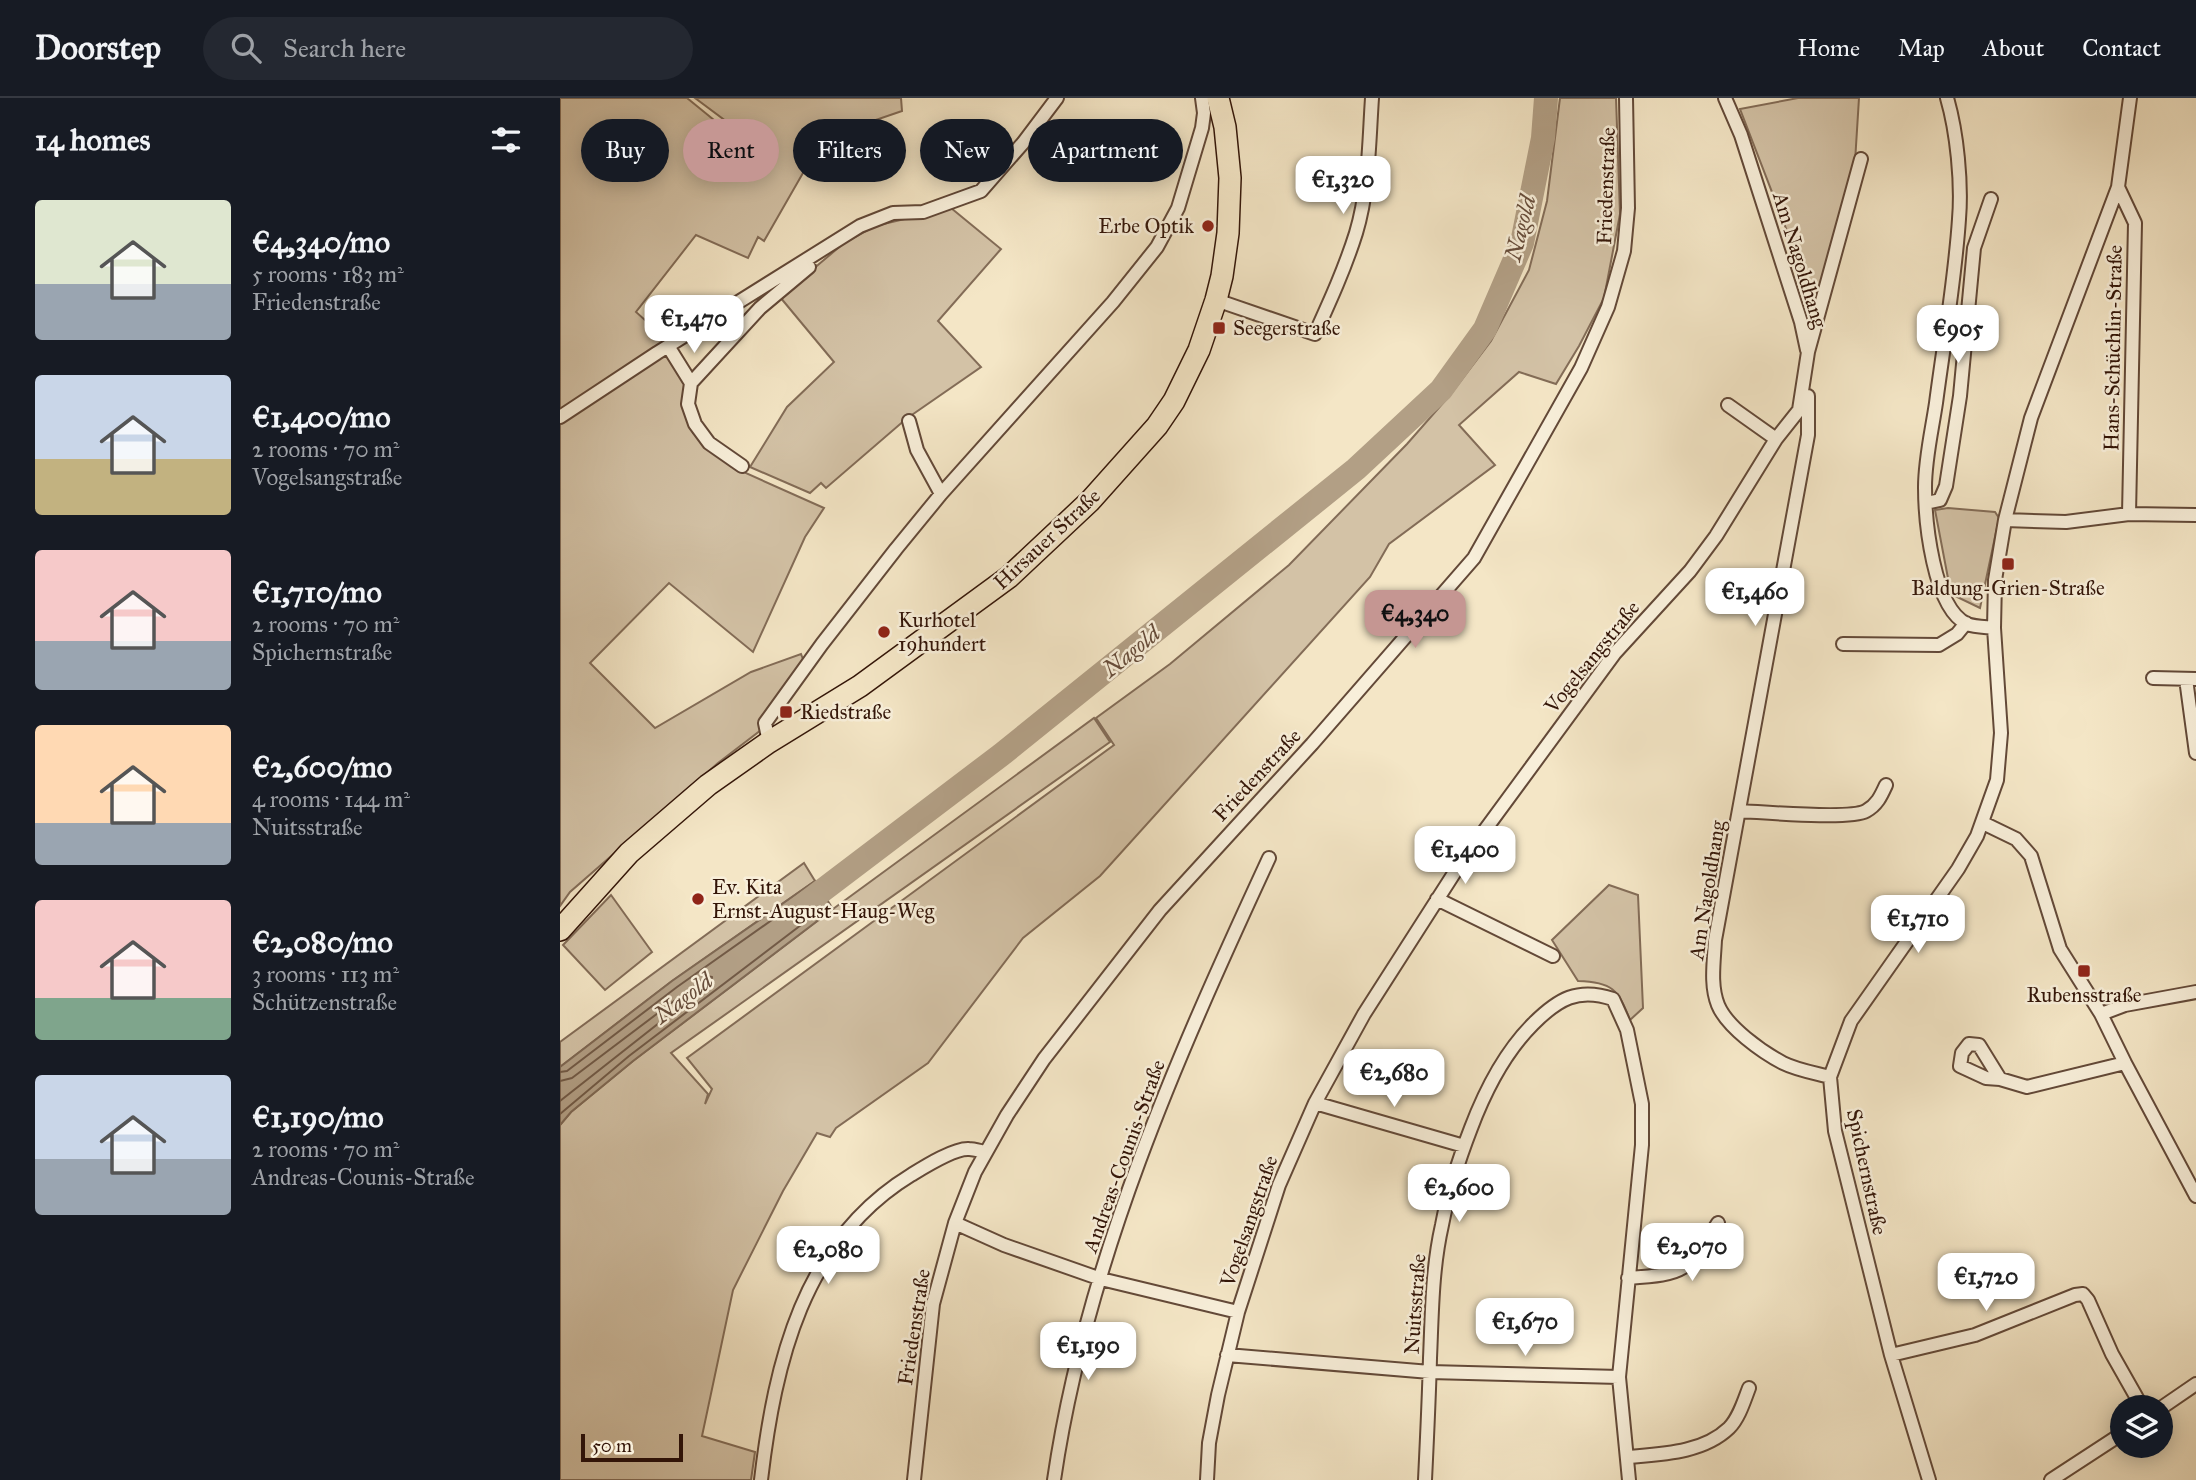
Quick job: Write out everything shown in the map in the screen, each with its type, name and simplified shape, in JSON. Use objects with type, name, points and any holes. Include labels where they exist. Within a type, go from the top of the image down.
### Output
[{"type":"main road","name":"Hirsauer Straße","points":[[560,930],[620,863],[666,819],[708,785],[769,742],[860,687],[970,607],[1045,546],[1123,466],[1157,426],[1188,376],[1216,300],[1225,260],[1230,178],[1225,127],[1218,98]]},
{"type":"street","points":[[560,417],[860,226],[893,213],[923,212],[981,191],[1023,143],[1056,98]]},
{"type":"street","points":[[769,742],[765,723],[822,644],[942,494],[1113,302],[1157,247],[1178,208],[1202,128],[1202,98]]},
{"type":"street","points":[[1216,300],[1315,334],[1336,290],[1357,231],[1368,163],[1372,98]]},
{"type":"street","name":"Friedenstraße","points":[[914,1480],[933,1304],[955,1223],[985,1152],[1044,1059],[1160,911],[1312,744],[1474,558],[1581,368],[1615,288],[1624,251],[1628,208],[1626,98]]},
{"type":"street","name":"Am Nagoldhang","points":[[1725,98],[1741,135],[1801,322],[1808,352],[1808,435],[1715,940],[1713,981],[1719,1006],[1734,1027],[1747,1039],[1784,1063],[1830,1077]]},
{"type":"street","points":[[1947,98],[1960,187],[1960,217],[1930,440],[1925,485],[1926,503],[1933,561],[1940,590],[1952,609],[1966,623],[1993,628],[1995,580],[2006,520],[2031,418],[2118,187],[2130,98]]},
{"type":"street","points":[[1951,112],[1958,98]]},
{"type":"street","points":[[1808,352],[1861,159]]},
{"type":"street","name":"Hans-Schüchlin-Straße","points":[[2118,187],[2135,223],[2129,514]]},
{"type":"street","points":[[1926,503],[1940,500],[1946,486],[1960,396],[1975,248],[1990,199]]},
{"type":"street","points":[[741,466],[709,443],[695,424],[688,404],[691,383],[760,308],[815,262],[820,253]]},
{"type":"street","points":[[668,346],[691,383]]},
{"type":"street","name":"Vogelsangstraße","points":[[1207,1480],[1209,1443],[1238,1312],[1279,1185],[1315,1103],[1364,1014],[1460,863],[1615,653],[1690,571],[1716,536],[1776,439],[1799,410],[1808,352]]},
{"type":"street","points":[[1728,405],[1776,439]]},
{"type":"street","points":[[909,421],[917,450],[942,494]]},
{"type":"street","points":[[2006,520],[2066,522],[2129,514],[2196,515]]},
{"type":"street","points":[[1843,644],[1939,645],[1956,634],[1966,623]]},
{"type":"street","name":"Spichernstraße","points":[[1929,1480],[1891,1356],[1835,1130],[1830,1077],[1851,1021],[1958,869],[1983,823],[1997,780],[2001,733],[1993,628]]},
{"type":"street","points":[[2154,678],[2191,679],[2196,753]]},
{"type":"street","name":"Am Nagoldhang","points":[[1739,811],[1815,815],[1865,813],[1879,801],[1886,785]]},
{"type":"street","points":[[1983,823],[2016,839],[2031,856],[2060,949],[2101,1014],[2124,1063],[2196,1196]]},
{"type":"street","name":"Andreas-Counis-Straße","points":[[1054,1480],[1074,1371],[1141,1153],[1196,1017],[1269,858]]},
{"type":"street","points":[[1437,899],[1553,956]]},
{"type":"street","points":[[2101,1014],[2125,1005],[2196,992]]},
{"type":"street","name":"Nuitsstraße","points":[[1425,1480],[1432,1288],[1442,1225],[1464,1146],[1490,1085],[1521,1036],[1553,1004],[1579,995],[1595,993],[1613,999],[1627,1030],[1642,1104],[1642,1145],[1628,1278]]},
{"type":"street","points":[[2000,1079],[2028,1087],[2124,1063]]},
{"type":"street","points":[[1315,1103],[1464,1146]]},
{"type":"street","points":[[761,1480],[767,1435],[786,1344],[811,1282],[838,1241],[864,1210],[887,1190],[930,1163],[967,1148],[985,1152]]},
{"type":"street","points":[[955,1223],[1004,1245],[1101,1279],[1238,1312]]},
{"type":"street","points":[[1629,1480],[1619,1377],[1628,1278],[1667,1275],[1682,1270],[1691,1262],[1717,1223]]},
{"type":"street","points":[[1891,1356],[1975,1335],[2083,1294],[2135,1395]]},
{"type":"street","points":[[1227,1356],[1430,1371]]},
{"type":"street","name":"Nuitsstraße","points":[[1430,1371],[1619,1377]]},
{"type":"street","points":[[2173,1400],[2196,1384]]},
{"type":"street","points":[[1628,1457],[1674,1453],[1705,1442],[1729,1428],[1741,1409],[1749,1388]]},
{"type":"street","points":[[2051,1480],[2110,1441]]},
{"type":"shaded area","points":[[560,98],[687,98],[713,119],[683,119],[683,182],[779,182],[779,119],[723,119],[695,98],[901,98],[902,111],[879,119],[793,119],[793,182],[798,182],[764,241],[758,237],[748,258],[696,235],[636,312],[667,340],[687,384],[684,406],[693,433],[730,466],[824,508],[805,537],[753,652],[669,583],[590,663],[655,728],[751,672],[801,654],[804,662],[761,730],[718,763],[570,892],[560,906]]},
{"type":"shaded area","points":[[1560,98],[1616,98],[1620,214],[1604,298],[1556,384],[1519,372],[1459,425],[1495,465],[1389,544],[1370,577],[1100,876],[1023,938],[928,1063],[836,1128],[830,1137],[817,1133],[783,1191],[733,1290],[702,1436],[755,1452],[751,1480],[560,1480],[560,1125],[571,1112],[633,1061],[833,909],[1094,718],[1110,742],[671,1053],[708,1094],[705,1104],[712,1089],[687,1058],[1114,745],[1096,718],[1170,664],[1289,565],[1407,444],[1450,395],[1491,341],[1529,270],[1547,201]]},
{"type":"shaded area","points":[[1798,98],[1859,98],[1855,162],[1811,321],[1802,270],[1740,109]]},
{"type":"shaded area","points":[[951,208],[1001,249],[938,321],[981,367],[906,419],[826,488],[821,483],[810,493],[750,467],[787,407],[834,362],[780,297],[844,243],[875,226]]},
{"type":"shaded area","points":[[1948,508],[1995,512],[1999,518],[1980,608],[1951,594],[1935,510]]},
{"type":"shaded area","points":[[804,863],[815,881],[672,981],[560,1067],[560,1042]]},
{"type":"shaded area","points":[[1609,885],[1638,895],[1643,1008],[1630,1020],[1622,1001],[1612,989],[1599,983],[1578,981],[1552,940]]},
{"type":"shaded area","points":[[611,895],[652,952],[605,990],[563,945]]},
{"type":"water","points":[[815,881],[833,909],[633,1061],[571,1112],[560,1125],[560,1067],[672,981]]},
{"type":"waterway","name":"Nagold","points":[[794,912],[1001,755],[1356,469],[1441,390],[1485,329],[1522,243],[1543,138],[1546,98]]},
{"type":"place","name":"Erbe Optik","points":[[1208,226]]},
{"type":"place","name":"Seegerstraße","points":[[1219,328]]},
{"type":"place","name":"Baldung-Grien-Straße","points":[[2008,564]]},
{"type":"place","name":"Kurhotel 19hundert","points":[[884,632]]},
{"type":"place","name":"Riedstraße","points":[[786,712]]},
{"type":"place","name":"Ev. Kita Ernst-August-Haug-Weg","points":[[698,899]]},
{"type":"place","name":"Rubensstraße","points":[[2084,971]]}]
